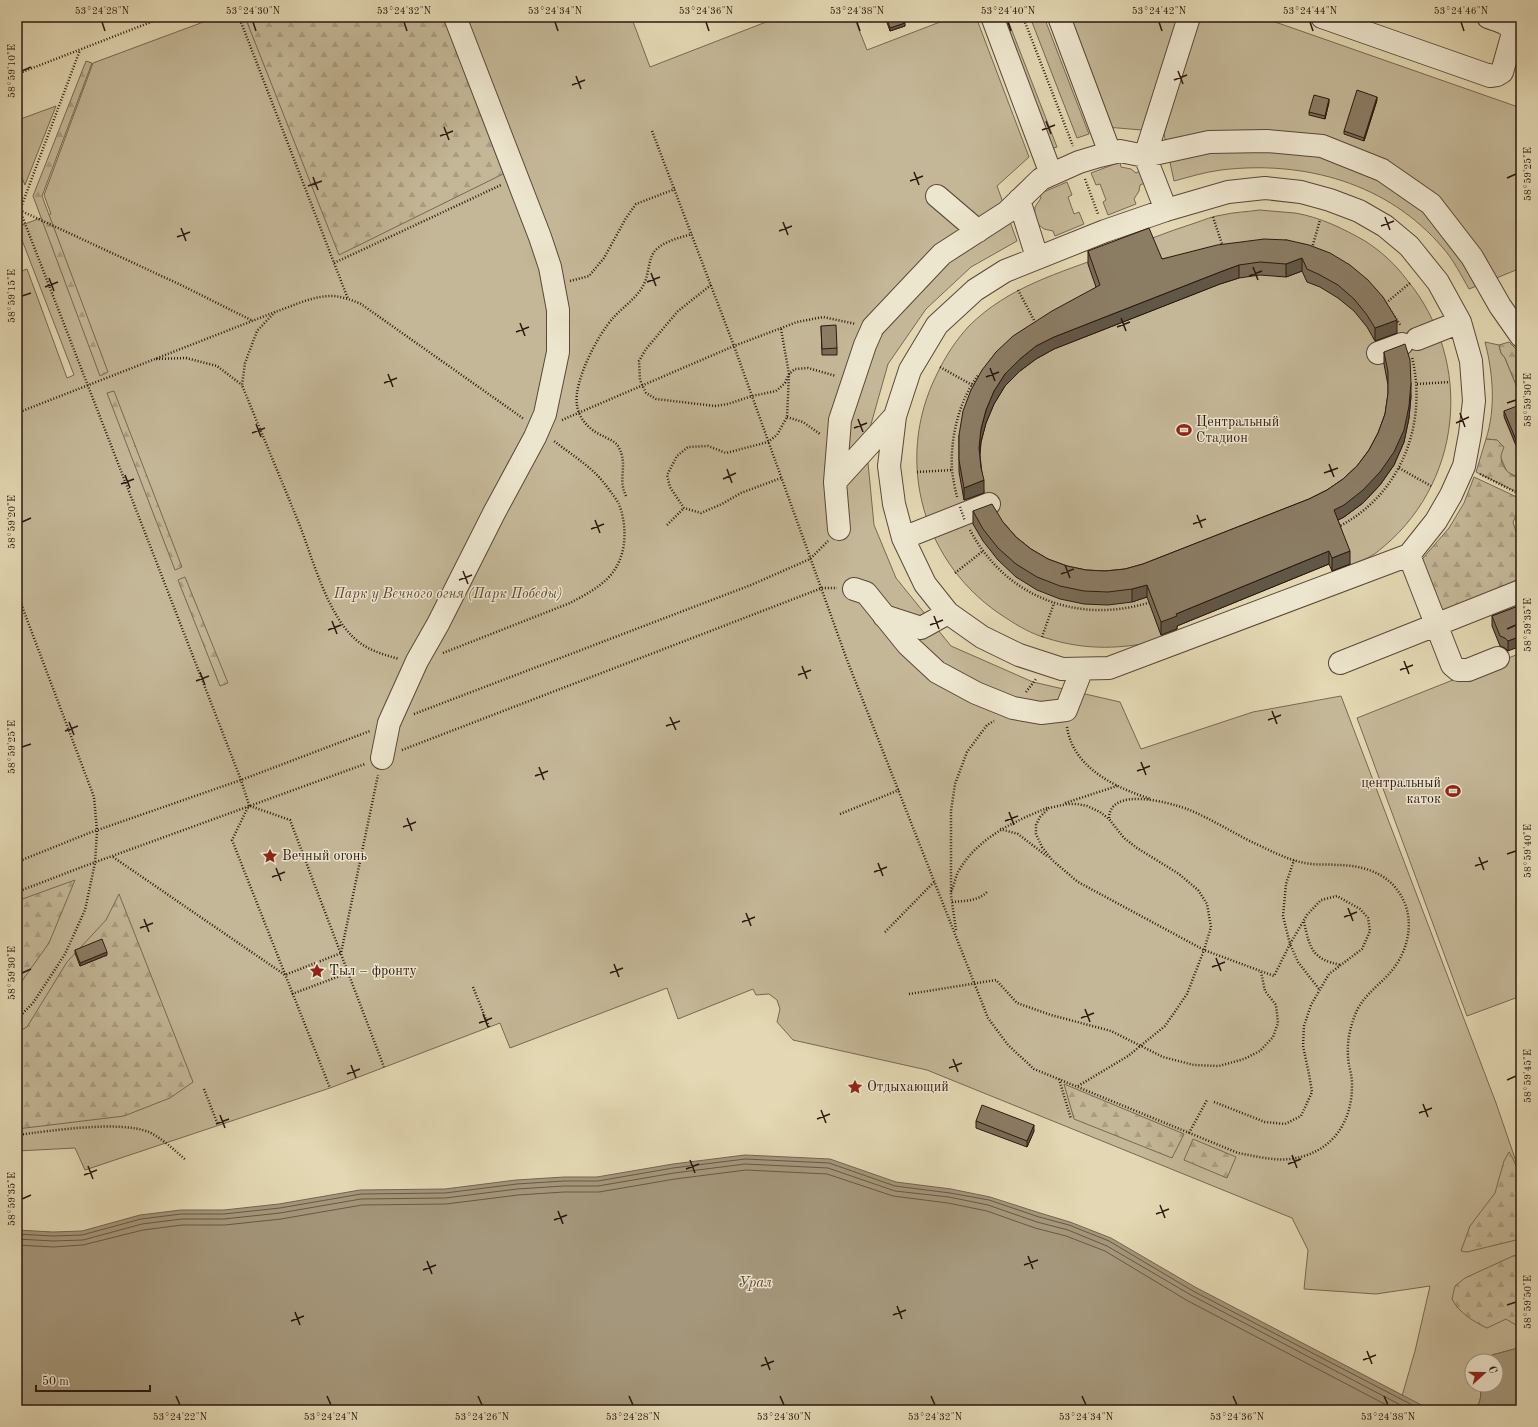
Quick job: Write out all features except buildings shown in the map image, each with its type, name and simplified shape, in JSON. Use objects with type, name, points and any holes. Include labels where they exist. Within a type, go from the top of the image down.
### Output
[{"type":"lane","points":[[382,758],[389,723],[417,661],[438,624],[494,513],[539,430],[545,414],[558,352],[558,310],[550,267],[518,177],[455,17]]},
{"type":"lane","points":[[1058,17],[1110,153]]},
{"type":"lane","points":[[1166,210],[1145,156],[1189,17]]},
{"type":"lane","points":[[1322,17],[1490,76],[1502,72],[1513,33],[1507,24],[1488,17]]},
{"type":"lane","points":[[993,19],[1051,174]]},
{"type":"lane","points":[[839,529],[835,482],[840,420],[865,345],[873,327],[942,254],[1007,212],[1040,180],[1079,162],[1110,153],[1120,151],[1145,156],[1209,142],[1267,141],[1322,146],[1382,170],[1431,204],[1472,256],[1500,306],[1521,336]]},
{"type":"lane","points":[[1265,188],[1301,192],[1330,200],[1359,212],[1385,226],[1409,246],[1438,282],[1460,322],[1471,361],[1474,401],[1464,466],[1451,495],[1436,521],[1409,554],[1109,668],[1062,669],[1019,655],[982,637],[948,613],[925,584],[903,538],[894,504],[889,466],[895,416],[910,370],[937,325],[975,290],[1005,271],[1105,231],[1166,210],[1228,192],[1265,188]]},
{"type":"lane","points":[[937,196],[978,231]]},
{"type":"lane","points":[[1019,200],[1038,257]]},
{"type":"lane","points":[[1378,353],[1409,343],[1460,322]]},
{"type":"lane","points":[[835,482],[895,416]]},
{"type":"lane","points":[[903,538],[989,504]]},
{"type":"lane","points":[[1409,554],[1452,665],[1458,670],[1468,670],[1498,658]]},
{"type":"lane","points":[[854,589],[866,593],[908,645],[937,672],[976,693],[1013,708],[1041,713],[1066,710],[1082,669]]},
{"type":"lane","points":[[1340,663],[1521,591]]},
{"type":"lane","points":[[884,616],[921,628],[948,613]]},
{"type":"path","points":[[17,74],[164,17]]},
{"type":"path","points":[[239,17],[348,299]]},
{"type":"path","points":[[1023,17],[1105,231]]},
{"type":"path","points":[[18,210],[80,50]]},
{"type":"path","points":[[652,131],[734,346],[847,660],[988,1018],[1008,1045],[1034,1068],[1238,1153],[1265,1158],[1289,1159],[1309,1154],[1330,1142],[1344,1125],[1350,1108],[1352,1083],[1348,1055],[1349,1034],[1356,1012],[1367,996],[1390,973],[1403,951],[1409,928],[1408,909],[1398,890],[1382,875],[1362,867],[1312,864],[1287,859],[1187,810],[1117,786],[1098,775],[1078,754],[1068,735],[1066,710]]},
{"type":"path","points":[[334,262],[518,177]]},
{"type":"path","points":[[553,285],[589,276],[604,258],[626,218],[636,204],[675,189]]},
{"type":"path","points":[[17,203],[18,210],[88,384],[241,780],[249,805],[232,840],[330,1088]]},
{"type":"path","points":[[18,210],[181,285],[253,321]]},
{"type":"path","points":[[1213,217],[1224,250]]},
{"type":"path","points":[[1311,251],[1320,220]]},
{"type":"path","points":[[626,496],[622,485],[623,458],[617,445],[611,440],[592,430],[584,422],[579,412],[576,394],[582,370],[604,330],[613,318],[636,296],[644,283],[650,260],[655,252],[663,244],[692,234]]},
{"type":"path","points":[[1386,303],[1410,283]]},
{"type":"path","points":[[711,285],[678,311],[646,349],[639,361],[642,386],[646,393],[656,399],[715,406],[776,391],[785,383],[789,374],[795,370],[808,368],[853,381]]},
{"type":"path","points":[[1018,290],[1035,322]]},
{"type":"path","points":[[17,413],[275,312],[316,298],[333,296],[348,299],[361,304],[539,430],[597,475],[618,503],[624,523],[625,544],[619,562],[609,578],[590,593],[570,603],[442,654],[417,661],[406,661],[366,648],[353,637],[342,623],[330,603],[242,385],[245,363],[257,331],[275,312]]},
{"type":"path","points":[[1335,529],[1347,523],[1367,508],[1385,489],[1399,468],[1409,444],[1416,420],[1418,396],[1417,384],[1409,343],[1386,303],[1381,298]]},
{"type":"path","points":[[539,430],[734,346],[797,322],[823,317],[873,327]]},
{"type":"path","points":[[1031,324],[1040,319]]},
{"type":"path","points":[[781,329],[789,374],[788,417],[777,435],[768,442],[726,453],[708,446],[688,447],[677,456],[668,475],[670,487],[684,508],[701,513],[722,504],[741,493],[781,478]]},
{"type":"path","points":[[154,359],[186,358],[217,366],[242,385]]},
{"type":"path","points":[[940,367],[972,385]]},
{"type":"path","points":[[982,371],[972,385],[957,421],[953,446],[952,470],[956,497],[965,521],[977,544],[993,564],[1012,581],[1034,594],[1054,603],[1083,610],[1108,611],[1134,608],[1152,602]]},
{"type":"path","points":[[1417,384],[1450,382]]},
{"type":"path","points":[[788,417],[803,422],[819,434],[838,440]]},
{"type":"path","points":[[1464,466],[1521,495]]},
{"type":"path","points":[[1399,468],[1431,486]]},
{"type":"path","points":[[917,472],[952,470]]},
{"type":"path","points":[[667,525],[684,508]]},
{"type":"path","points":[[17,862],[97,831],[241,780],[751,585],[810,559],[839,529]]},
{"type":"path","points":[[955,573],[983,551]]},
{"type":"path","points":[[17,892],[249,805],[382,758],[822,588],[854,589]]},
{"type":"path","points":[[17,594],[94,797],[97,831],[95,863],[85,910],[65,954],[33,1003],[17,1018]]},
{"type":"path","points":[[1042,637],[1054,603]]},
{"type":"path","points":[[956,935],[951,895],[951,811],[954,784],[968,752],[987,725],[1013,708],[1048,664]]},
{"type":"path","points":[[341,953],[382,758]]},
{"type":"path","points":[[951,895],[958,872],[971,854],[1000,829],[1049,808],[1117,786]]},
{"type":"path","points":[[840,814],[899,790]]},
{"type":"path","points":[[1108,819],[1109,811],[1113,806],[1123,800],[1155,800]]},
{"type":"path","points":[[1052,860],[1042,847],[1036,834],[1036,826],[1040,817],[1049,808],[1067,804],[1082,805],[1100,812],[1124,838],[1179,874],[1198,890],[1207,904],[1211,927],[1187,994],[1165,1026],[1128,1056],[1078,1087]]},
{"type":"path","points":[[249,805],[290,820],[384,1067]]},
{"type":"path","points":[[1000,829],[1018,834],[1078,882],[1204,950],[1274,976],[1307,915],[1321,900],[1337,896],[1360,910],[1368,918],[1370,931],[1362,949],[1329,974],[1310,1005],[1304,1026],[1303,1046],[1312,1092],[1301,1116],[1285,1124],[1265,1122],[1214,1102]]},
{"type":"path","points":[[112,856],[285,975]]},
{"type":"path","points":[[1294,860],[1286,884],[1283,916],[1290,944],[1298,962],[1319,989]]},
{"type":"path","points":[[885,932],[935,881]]},
{"type":"path","points":[[952,902],[968,901],[979,898],[988,891]]},
{"type":"path","points":[[1304,922],[1308,938],[1315,954],[1326,962],[1342,965]]},
{"type":"path","points":[[285,975],[341,953]]},
{"type":"path","points":[[909,994],[996,980],[1017,1003],[1051,1015],[1111,1031],[1163,1057],[1194,1064],[1219,1066],[1244,1059],[1260,1051],[1272,1037],[1278,1023],[1276,1005],[1265,991],[1261,972]]},
{"type":"path","points":[[292,994],[348,973]]},
{"type":"path","points":[[473,987],[489,1027]]},
{"type":"path","points":[[1059,1079],[1071,1119]]},
{"type":"path","points":[[204,1090],[218,1125]]},
{"type":"path","points":[[1189,1133],[1207,1100]]},
{"type":"path","points":[[17,1135],[93,1127],[126,1128],[148,1132],[167,1143],[186,1160]]},
{"type":"green space","name":"Парк у Вечного огня (Парк Победы)","points":[[212,17],[636,17],[632,19],[650,67],[779,17],[854,17],[867,50],[953,17],[976,17],[1029,157],[997,186],[1017,241],[971,267],[926,309],[888,364],[866,442],[874,525],[896,578],[951,646],[1033,682],[1120,702],[1141,749],[1253,712],[1341,696],[1496,1103],[1521,1176],[1521,1348],[1499,1353],[1464,1353],[1464,1393],[1481,1393],[1480,1401],[1474,1410],[1431,1410],[1402,1396],[1415,1351],[1430,1286],[1376,1294],[1304,1289],[1308,1250],[1292,1218],[927,1070],[793,1040],[777,1022],[780,1009],[777,1000],[769,994],[756,995],[753,989],[678,1019],[667,988],[510,1048],[500,1023],[330,1088],[85,1170],[75,1148],[17,1151],[17,273],[27,269],[67,378],[74,375],[17,227],[51,214],[44,195],[93,63],[206,21]]},
{"type":"green space","points":[[245,17],[447,17],[505,173],[339,255]]},
{"type":"green space","points":[[1030,17],[1044,17],[1089,134],[1077,138]]},
{"type":"green space","points":[[1066,17],[1182,17],[1142,130],[1106,127]]},
{"type":"green space","points":[[1198,17],[1261,17],[1521,108],[1521,268],[1469,289],[1447,252],[1421,226],[1397,207],[1370,192],[1342,181],[1313,173],[1283,169],[1252,168],[1215,171],[1174,181],[1164,134]]},
{"type":"green space","points":[[1009,23],[1057,147],[1045,151],[998,28]]},
{"type":"green space","points":[[86,61],[92,63],[42,196],[108,372],[100,376],[33,196]]},
{"type":"green space","points":[[56,106],[25,185],[17,166],[17,122],[18,120]]},
{"type":"green space","points":[[1120,162],[1121,167],[1131,169],[1136,173],[1140,171],[1145,183],[1140,185],[1139,191],[1134,199],[1136,204],[1108,215],[1103,202],[1106,200],[1100,184],[1096,185],[1091,173]]},
{"type":"green space","points":[[1067,182],[1072,195],[1068,197],[1074,214],[1079,212],[1084,224],[1055,236],[1053,231],[1044,229],[1039,225],[1034,226],[1035,207],[1041,198],[1039,194]]},
{"type":"green space","name":"Центральный Стадион","points":[[1259,210],[1295,213],[1314,217],[1365,241],[1398,269],[1429,313],[1443,348],[1450,385],[1450,422],[1442,459],[1428,493],[1406,525],[1371,556],[1350,565],[1341,540],[1154,615],[1163,640],[1119,647],[1090,647],[1046,638],[1020,627],[977,596],[954,570],[936,541],[924,509],[918,476],[918,442],[924,407],[937,374],[944,361],[964,331],[984,312],[1017,291],[1035,282],[1208,218],[1231,213]]},
{"type":"green space","points":[[1485,342],[1499,345],[1501,353],[1505,358],[1521,397],[1521,410],[1504,417],[1516,446],[1521,444],[1521,477],[1507,472],[1501,458],[1497,440],[1486,439],[1491,415],[1492,390],[1490,366]]},
{"type":"green space","points":[[1509,342],[1521,354],[1521,397],[1505,358],[1501,353],[1499,345]]},
{"type":"green space","points":[[114,391],[182,567],[175,570],[107,393]]},
{"type":"green space","points":[[1486,439],[1497,440],[1504,447],[1501,461],[1510,474],[1521,478],[1521,494],[1476,472]]},
{"type":"green space","points":[[1474,477],[1521,499],[1521,512],[1517,513],[1513,522],[1521,549],[1521,578],[1437,616],[1417,565],[1449,528],[1464,503]]},
{"type":"green space","points":[[185,577],[228,683],[220,686],[178,580]]},
{"type":"green space","name":"центральный каток","points":[[1521,653],[1521,996],[1467,1016],[1357,718]]},
{"type":"green space","points":[[75,880],[49,943],[17,988],[17,901]]},
{"type":"green space","points":[[119,894],[193,1082],[170,1098],[124,1116],[17,1129],[17,1032],[27,1027],[67,962],[106,920]]},
{"type":"green space","points":[[1064,1084],[1184,1134],[1172,1158],[1074,1119]]},
{"type":"green space","points":[[1193,1139],[1236,1157],[1227,1178],[1184,1160]]},
{"type":"green space","points":[[1509,1152],[1518,1171],[1520,1181],[1521,1234],[1516,1240],[1467,1252],[1461,1251],[1470,1226],[1495,1193],[1504,1161]]},
{"type":"green space","points":[[1521,1254],[1521,1328],[1506,1319],[1487,1328],[1472,1320],[1458,1308],[1452,1299],[1455,1286],[1465,1278],[1513,1256]]},
{"type":"water","name":"Урал","points":[[745,1155],[830,1159],[896,1182],[951,1189],[990,1197],[1070,1222],[1111,1238],[1195,1287],[1431,1410],[17,1410],[17,1230],[53,1232],[82,1231],[140,1215],[181,1210],[224,1210],[279,1204],[360,1190],[445,1189],[516,1180],[564,1177],[597,1177],[673,1164]]},
{"type":"water","points":[[1521,1348],[1521,1410],[1474,1410],[1480,1401],[1481,1393],[1504,1393],[1504,1353],[1499,1353]]},
{"type":"place","name":"Центральный Стадион","points":[[1184,430]]},
{"type":"place","name":"центральный каток","points":[[1453,791]]},
{"type":"place","name":"Вечный огонь","points":[[270,856]]},
{"type":"place","name":"Тыл – фронту","points":[[317,971]]},
{"type":"place","name":"Отдыхающий","points":[[855,1087]]}]
